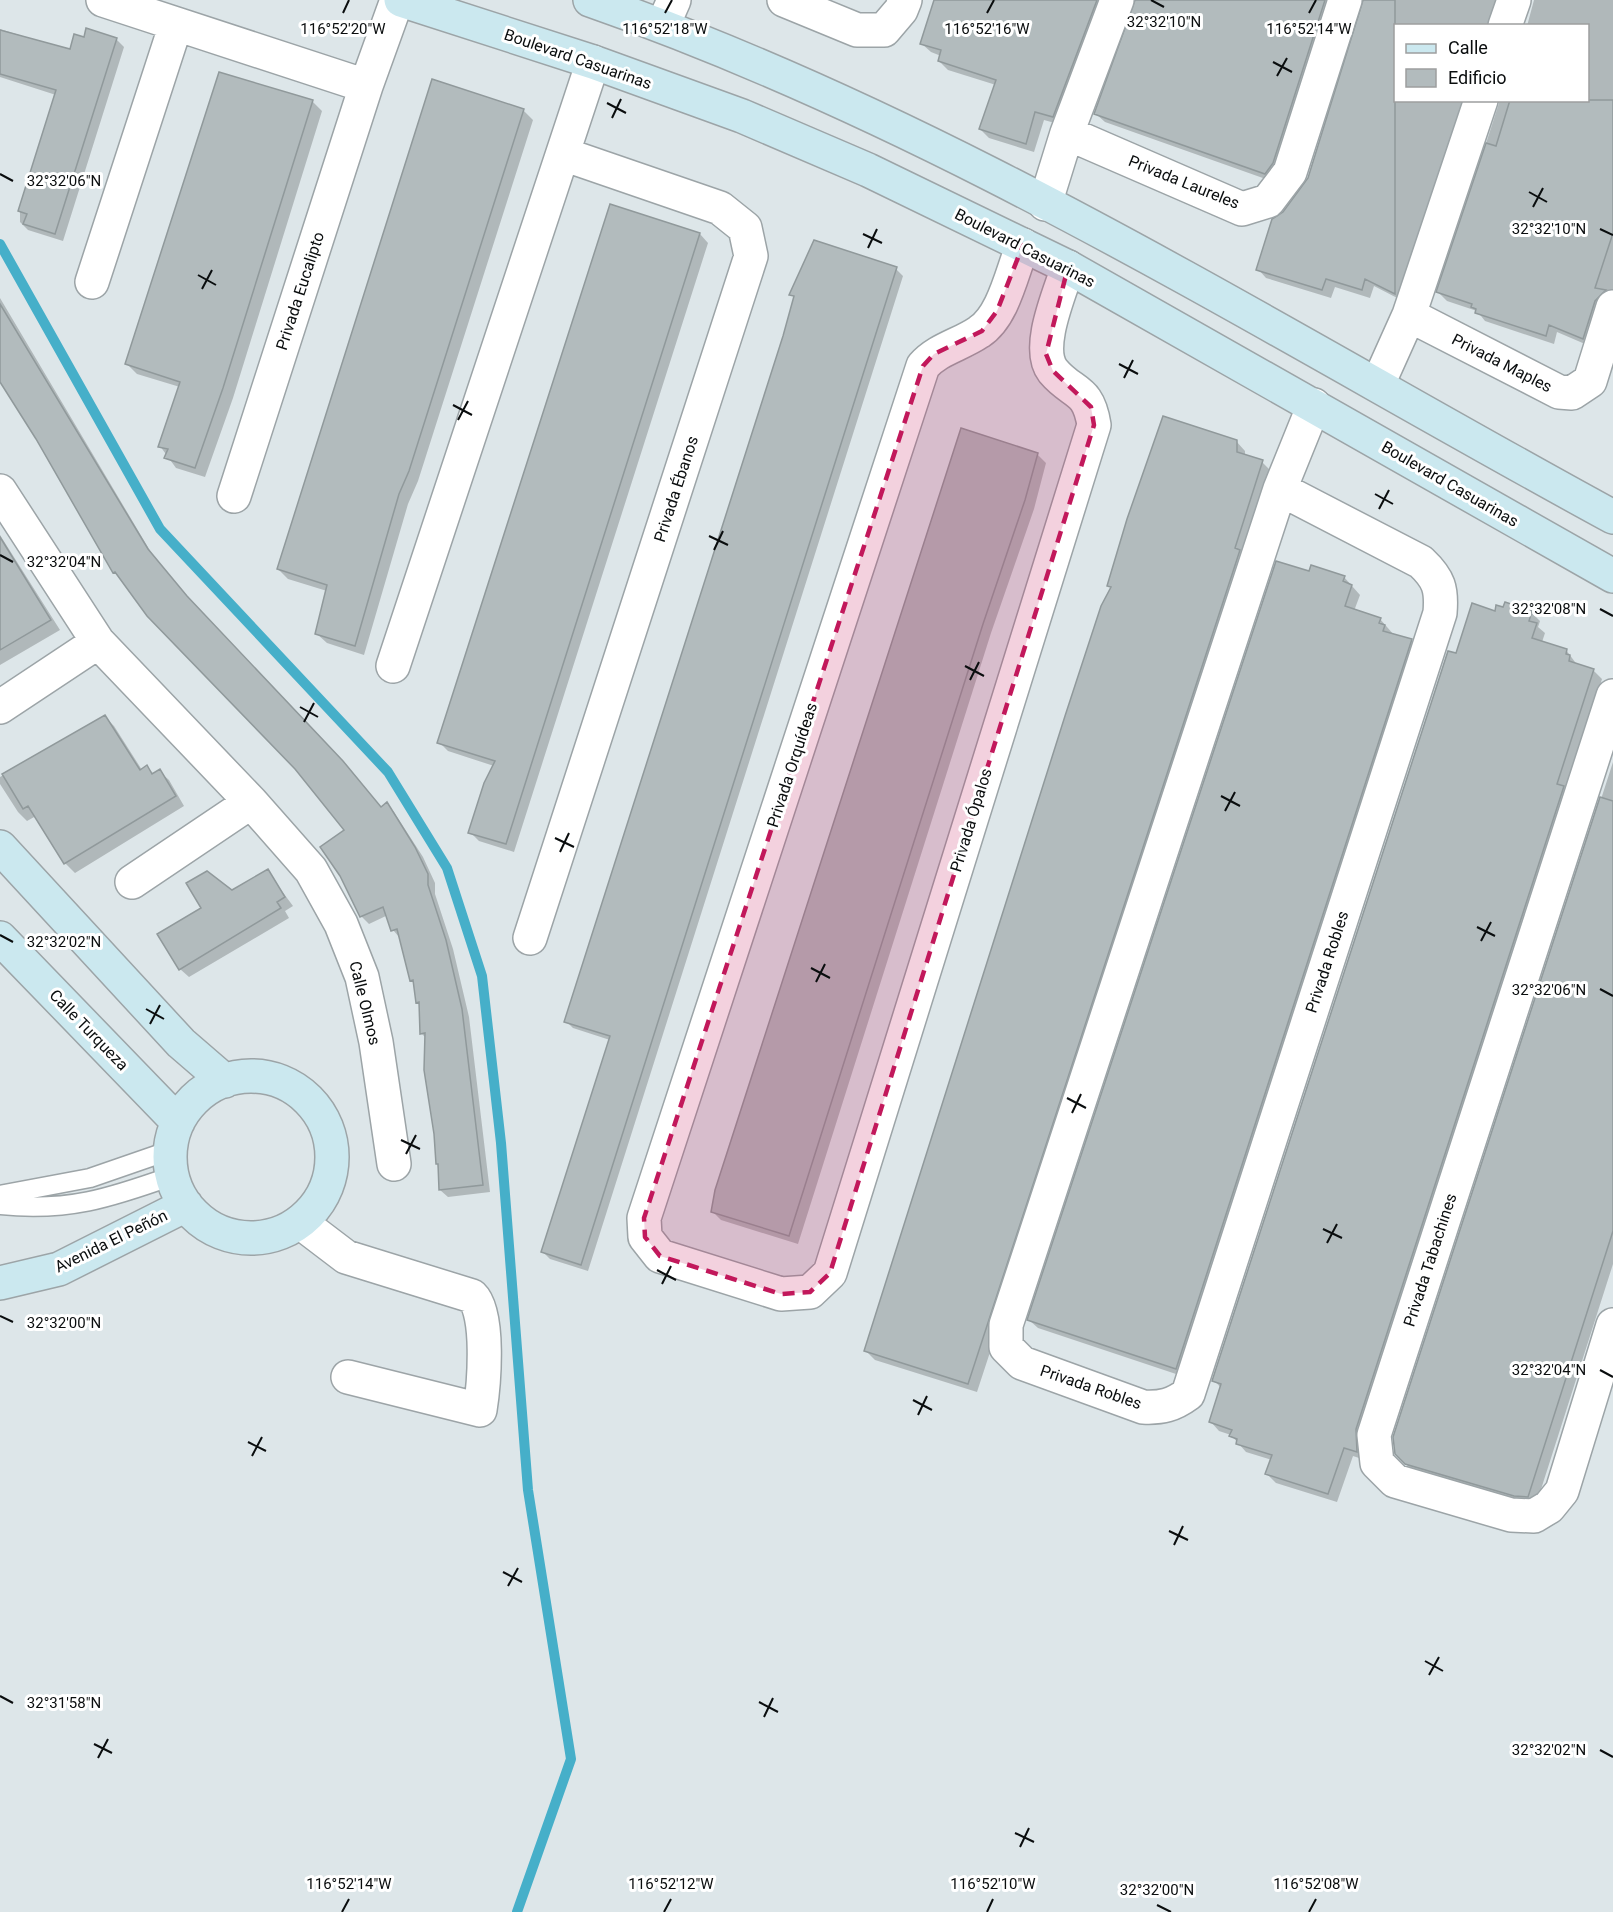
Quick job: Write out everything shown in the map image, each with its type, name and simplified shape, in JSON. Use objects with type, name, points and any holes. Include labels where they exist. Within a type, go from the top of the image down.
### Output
[{"type":"street","points":[[104,0],[366,86]]},
{"type":"street","name":"Boulevard Casuarinas","points":[[399,0],[593,62],[763,125],[868,170],[1068,267],[1613,576]]},
{"type":"street","name":"Privada Eucalipto","points":[[234,496],[366,86],[399,0]]},
{"type":"street","points":[[590,0],[668,13],[829,96],[954,156],[1378,384],[1613,517]]},
{"type":"street","points":[[784,0],[857,30],[884,30],[901,10],[904,0]]},
{"type":"street","points":[[1045,204],[1067,133],[1117,0]]},
{"type":"street","name":"Privada Laureles","points":[[1067,133],[1242,209],[1268,201],[1290,172],[1345,0]]},
{"type":"street","points":[[1506,24],[1514,0]]},
{"type":"street","points":[[92,282],[176,24]]},
{"type":"street","points":[[393,666],[593,62]]},
{"type":"street","points":[[1378,384],[1409,315],[1480,102]]},
{"type":"street","name":"Privada Ébanos","points":[[530,938],[751,256],[745,228],[720,208],[563,154]]},
{"type":"street","name":"Privada Orquídeas","points":[[722,1275],[660,1256],[645,1237],[644,1218],[922,366],[934,354],[982,331],[997,311],[1023,245]]},
{"type":"street","name":"Privada Ópalos","points":[[722,1275],[781,1294],[810,1292],[830,1273],[1094,424],[1091,407],[1080,392],[1053,370],[1046,354],[1047,337],[1068,267]]},
{"type":"street","name":"Privada Maples","points":[[1409,315],[1559,392],[1572,393],[1590,381],[1613,307]]},
{"type":"street","name":"Privada Robles","points":[[1280,489],[1422,562],[1435,576],[1442,590],[1440,613],[1188,1394],[1177,1402],[1161,1408],[1143,1407],[1022,1363],[1006,1347],[1006,1325],[1280,489],[1314,405]]},
{"type":"street","name":"Calle Olmos","points":[[0,491],[98,642],[251,802],[310,870],[341,924],[362,977],[376,1042],[394,1164]]},
{"type":"street","points":[[0,707],[98,642]]},
{"type":"street","name":"Privada Tabachines","points":[[1613,696],[1374,1435],[1377,1463],[1395,1481],[1511,1515],[1534,1516],[1549,1507],[1562,1491],[1613,1325]]},
{"type":"street","points":[[132,882],[251,802]]},
{"type":"street","points":[[0,847],[182,1043],[225,1081]]},
{"type":"street","name":"Calle Turqueza","points":[[0,938],[174,1149]]},
{"type":"street","points":[[249,1077],[287,1084],[308,1099],[323,1119],[332,1156],[329,1181],[318,1204],[300,1222],[277,1234],[240,1237],[204,1223],[186,1205],[174,1149],[202,1093],[225,1081],[249,1077]]},
{"type":"street","name":"Avenida El Peñón","points":[[0,1283],[59,1269],[186,1205]]},
{"type":"street","points":[[300,1222],[346,1257],[472,1296],[480,1309],[485,1376],[480,1410],[348,1377]]},
{"type":"lane","points":[[0,1195],[90,1178],[174,1149]]},
{"type":"lane","points":[[0,1205],[61,1207],[92,1202],[174,1149]]},
{"type":"highlighted area","points":[[1023,245],[1068,267],[1046,354],[1053,371],[1091,407],[1094,425],[830,1273],[810,1292],[781,1294],[660,1256],[645,1237],[644,1218],[923,366],[934,354],[982,331],[997,311]]},
{"type":"building","points":[[934,0],[1097,0],[1053,117],[1035,112],[1026,144],[979,129],[996,80],[938,61],[941,50],[920,44]]},
{"type":"building","points":[[1135,0],[1325,0],[1273,163],[1265,174],[1094,114]]},
{"type":"building","points":[[1363,0],[1395,0],[1395,294],[1365,279],[1362,290],[1326,279],[1322,290],[1256,270],[1272,219],[1283,212],[1308,178]]},
{"type":"building","points":[[86,28],[117,38],[55,234],[23,224],[27,214],[18,211],[56,90],[0,74],[0,30],[70,49],[74,34],[84,37]]},
{"type":"building","points":[[219,72],[313,100],[223,388],[195,468],[164,458],[168,449],[158,447],[180,382],[125,364]]},
{"type":"building","points":[[432,79],[524,109],[409,471],[399,494],[355,646],[315,634],[327,585],[277,569]]},
{"type":"building","points":[[1613,100],[1613,233],[1595,288],[1606,290],[1595,301],[1583,339],[1549,325],[1546,336],[1475,313],[1476,309],[1471,307],[1472,304],[1436,292],[1486,143],[1496,146],[1509,102]]},
{"type":"building","points":[[610,204],[700,233],[506,844],[468,833],[484,783],[495,761],[437,743]]},
{"type":"building","points":[[814,240],[897,267],[581,1265],[541,1252],[610,1036],[564,1022],[783,336],[794,296],[789,295]]},
{"type":"building","points":[[0,304],[148,549],[187,596],[343,761],[381,807],[387,802],[415,847],[428,874],[428,885],[446,940],[462,1009],[483,1185],[439,1190],[438,1164],[436,1164],[434,1134],[424,1070],[425,1033],[420,1034],[419,1002],[416,1003],[413,980],[410,981],[397,929],[391,931],[383,907],[360,917],[340,876],[320,847],[344,830],[295,769],[147,616],[115,572],[113,573],[36,439],[0,382]]},
{"type":"building","points":[[1163,416],[1237,440],[1237,452],[1263,460],[1235,548],[1240,550],[968,1384],[864,1351],[1065,716],[1101,606],[1111,587],[1107,586],[1127,519]]},
{"type":"building","points":[[961,428],[1038,453],[1025,500],[983,624],[789,1236],[711,1212],[715,1190]]},
{"type":"building","points":[[0,537],[51,620],[0,650]]},
{"type":"building","points":[[1276,561],[1309,571],[1311,565],[1345,576],[1343,581],[1352,585],[1345,606],[1381,618],[1379,623],[1385,625],[1383,631],[1412,639],[1176,1369],[1027,1320]]},
{"type":"building","points":[[1505,602],[1532,611],[1529,621],[1537,623],[1532,638],[1567,649],[1566,654],[1570,655],[1569,661],[1594,669],[1557,784],[1564,786],[1356,1429],[1357,1452],[1344,1448],[1328,1494],[1265,1474],[1272,1455],[1236,1444],[1237,1439],[1229,1436],[1232,1430],[1209,1422],[1221,1384],[1212,1381],[1448,651],[1456,653],[1472,603],[1495,611],[1496,605],[1503,607]]},
{"type":"building","points":[[105,715],[140,770],[147,765],[152,774],[160,769],[176,796],[64,864],[28,806],[23,809],[2,774]]},
{"type":"building","points":[[1600,797],[1613,801],[1613,1231],[1528,1497],[1514,1496],[1405,1464],[1395,1454],[1393,1437]]},
{"type":"building","points":[[268,869],[285,897],[277,902],[281,908],[179,970],[157,934],[201,908],[186,883],[207,871],[232,890]]},
{"type":"waterway","points":[[0,244],[160,529],[388,772],[447,868],[482,976],[501,1143],[528,1490],[571,1759],[517,1912]]}]
